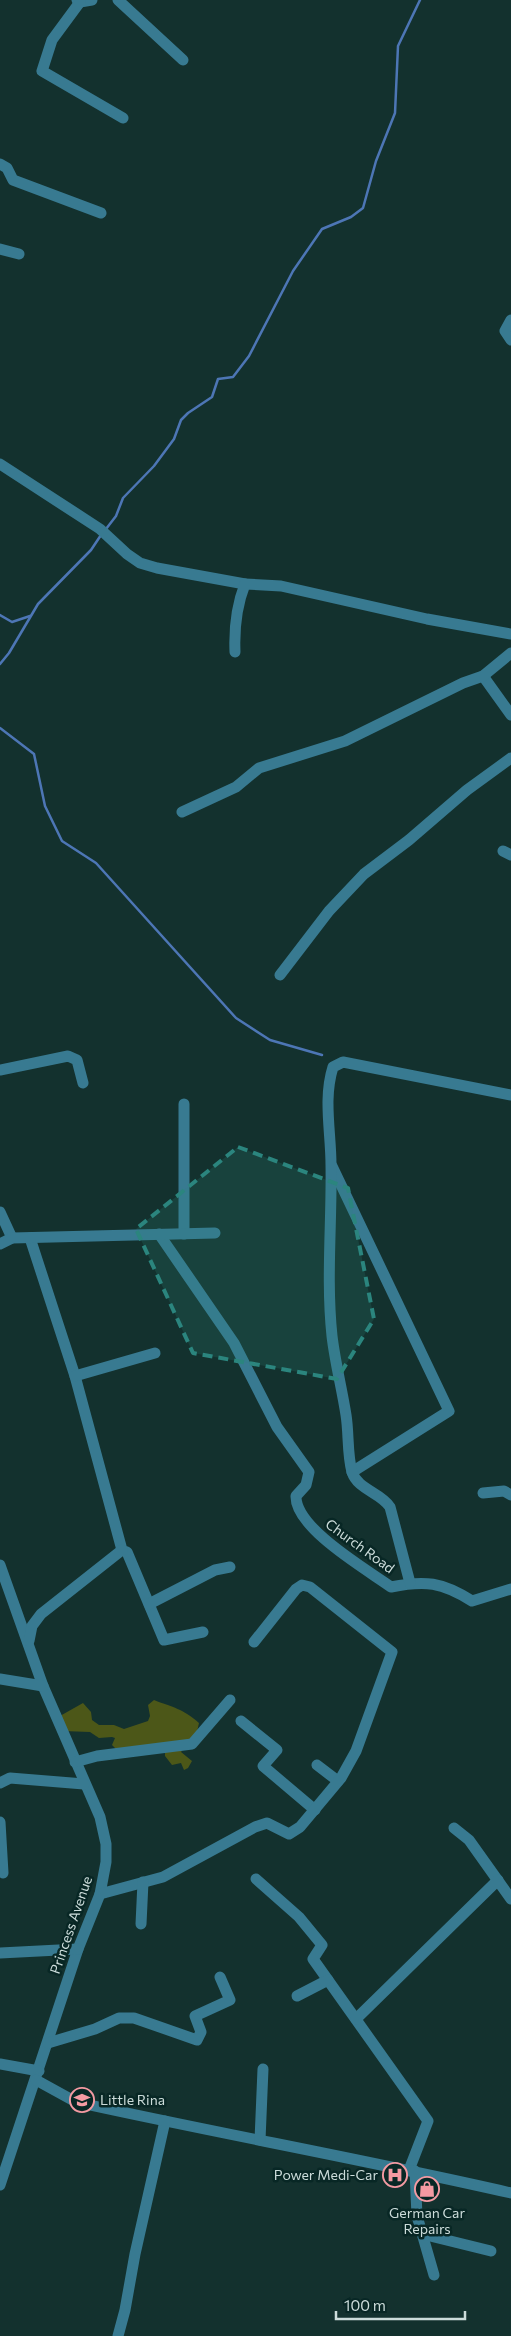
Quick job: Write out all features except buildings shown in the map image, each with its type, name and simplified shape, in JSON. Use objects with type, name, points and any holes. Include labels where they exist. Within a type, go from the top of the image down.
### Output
[{"type":"street","points":[[92,0],[79,1],[52,40],[42,70],[123,118]]},
{"type":"street","points":[[118,0],[183,60]]},
{"type":"street","points":[[0,164],[6,168],[12,180],[101,213]]},
{"type":"street","points":[[0,249],[19,254]]},
{"type":"street","points":[[511,320],[505,331],[511,340]]},
{"type":"street","points":[[0,464],[100,529],[127,554],[140,563],[157,568],[245,584],[281,586],[426,619],[511,634]]},
{"type":"street","points":[[235,652],[234,628],[238,604],[245,584]]},
{"type":"street","points":[[182,812],[236,787],[259,768],[345,741],[463,683],[483,676],[511,652]]},
{"type":"street","points":[[483,676],[511,715]]},
{"type":"street","points":[[280,975],[329,911],[364,874],[409,840],[466,790],[511,758]]},
{"type":"street","points":[[0,1070],[68,1056],[77,1060],[83,1083]]},
{"type":"street","points":[[410,1583],[390,1506],[386,1500],[359,1483],[352,1472],[347,1418],[332,1337],[330,1311],[331,1163],[327,1110],[329,1079],[333,1067],[343,1062],[511,1096]]},
{"type":"street","points":[[184,1104],[184,1234]]},
{"type":"street","points":[[331,1163],[449,1411],[352,1472]]},
{"type":"street","points":[[0,1212],[12,1238]]},
{"type":"street","points":[[0,1244],[12,1238],[215,1233]]},
{"type":"street","name":"Church Road","points":[[159,1234],[234,1343],[277,1427],[309,1472],[306,1485],[296,1496],[296,1506],[311,1529],[391,1587],[410,1583],[438,1584],[454,1590],[472,1601],[511,1589]]},
{"type":"street","points":[[30,1238],[75,1376],[122,1550],[127,1552],[164,1640],[203,1632]]},
{"type":"street","points":[[75,1376],[155,1353]]},
{"type":"street","points":[[483,1493],[504,1491],[511,1495]]},
{"type":"street","points":[[29,1641],[32,1626],[41,1614],[122,1550]]},
{"type":"street","name":"Princess Avenue","points":[[0,1565],[29,1641],[43,1686],[84,1784],[100,1817],[106,1844],[105,1871],[100,1894],[78,1949],[0,2185]]},
{"type":"street","points":[[149,1604],[215,1570],[230,1567]]},
{"type":"street","points":[[100,1894],[163,1877],[254,1827],[267,1823],[289,1834],[300,1827],[338,1781],[356,1751],[392,1652],[310,1587],[302,1585],[296,1589],[254,1642]]},
{"type":"street","points":[[0,1679],[43,1686]]},
{"type":"street","points":[[75,1762],[98,1756],[192,1744],[230,1700]]},
{"type":"street","points":[[241,1721],[277,1750],[263,1766],[315,1810]]},
{"type":"street","points":[[317,1765],[338,1781]]},
{"type":"street","points":[[0,1783],[10,1778],[84,1784]]},
{"type":"street","points":[[0,1822],[3,1873]]},
{"type":"street","points":[[454,1828],[469,1840],[511,1899]]},
{"type":"street","points":[[256,1879],[299,1918],[322,1945],[313,1959],[428,2121],[412,2170],[417,2216],[434,2275]]},
{"type":"street","points":[[356,2019],[498,1880]]},
{"type":"street","points":[[141,1924],[143,1882]]},
{"type":"street","points":[[0,1953],[78,1949]]},
{"type":"street","points":[[48,2043],[119,2018],[134,2018],[197,2040],[201,2032],[195,2016],[230,2000],[220,1977]]},
{"type":"street","points":[[297,1996],[328,1980]]},
{"type":"street","points":[[0,2064],[37,2076],[76,2102],[358,2161],[412,2170],[511,2193]]},
{"type":"street","points":[[260,2140],[263,2069]]},
{"type":"street","points":[[118,2336],[166,2121]]},
{"type":"street","points":[[422,2234],[491,2251]]},
{"type":"highlighted area","points":[[238,1147],[348,1188],[374,1319],[337,1379],[193,1353],[136,1229]]},
{"type":"green space","points":[[154,1700],[183,1711],[199,1723],[197,1732],[181,1752],[192,1761],[188,1768],[184,1770],[181,1763],[172,1765],[165,1756],[165,1750],[116,1749],[112,1745],[115,1738],[99,1738],[90,1732],[63,1731],[60,1716],[83,1703],[91,1712],[92,1720],[99,1725],[114,1725],[124,1729],[148,1721],[150,1716],[148,1705]]},
{"type":"waterway","points":[[106,529],[116,516],[123,498],[154,466],[174,439],[181,420],[212,397],[218,379],[233,377],[249,356],[293,271],[322,229],[351,217],[363,208],[376,161],[395,113],[398,46],[420,0]]},
{"type":"waterway","points":[[0,664],[9,653],[38,604],[91,550],[101,535]]},
{"type":"waterway","points":[[0,615],[12,622],[30,616]]},
{"type":"waterway","points":[[0,728],[34,754],[45,806],[62,841],[96,863],[236,1018],[270,1040],[322,1055]]},
{"type":"place","name":"Little Rina","points":[[82,2100]]},
{"type":"place","name":"Power Medi-Car","points":[[395,2175]]},
{"type":"place","name":"German Car Repairs","points":[[427,2189]]}]
